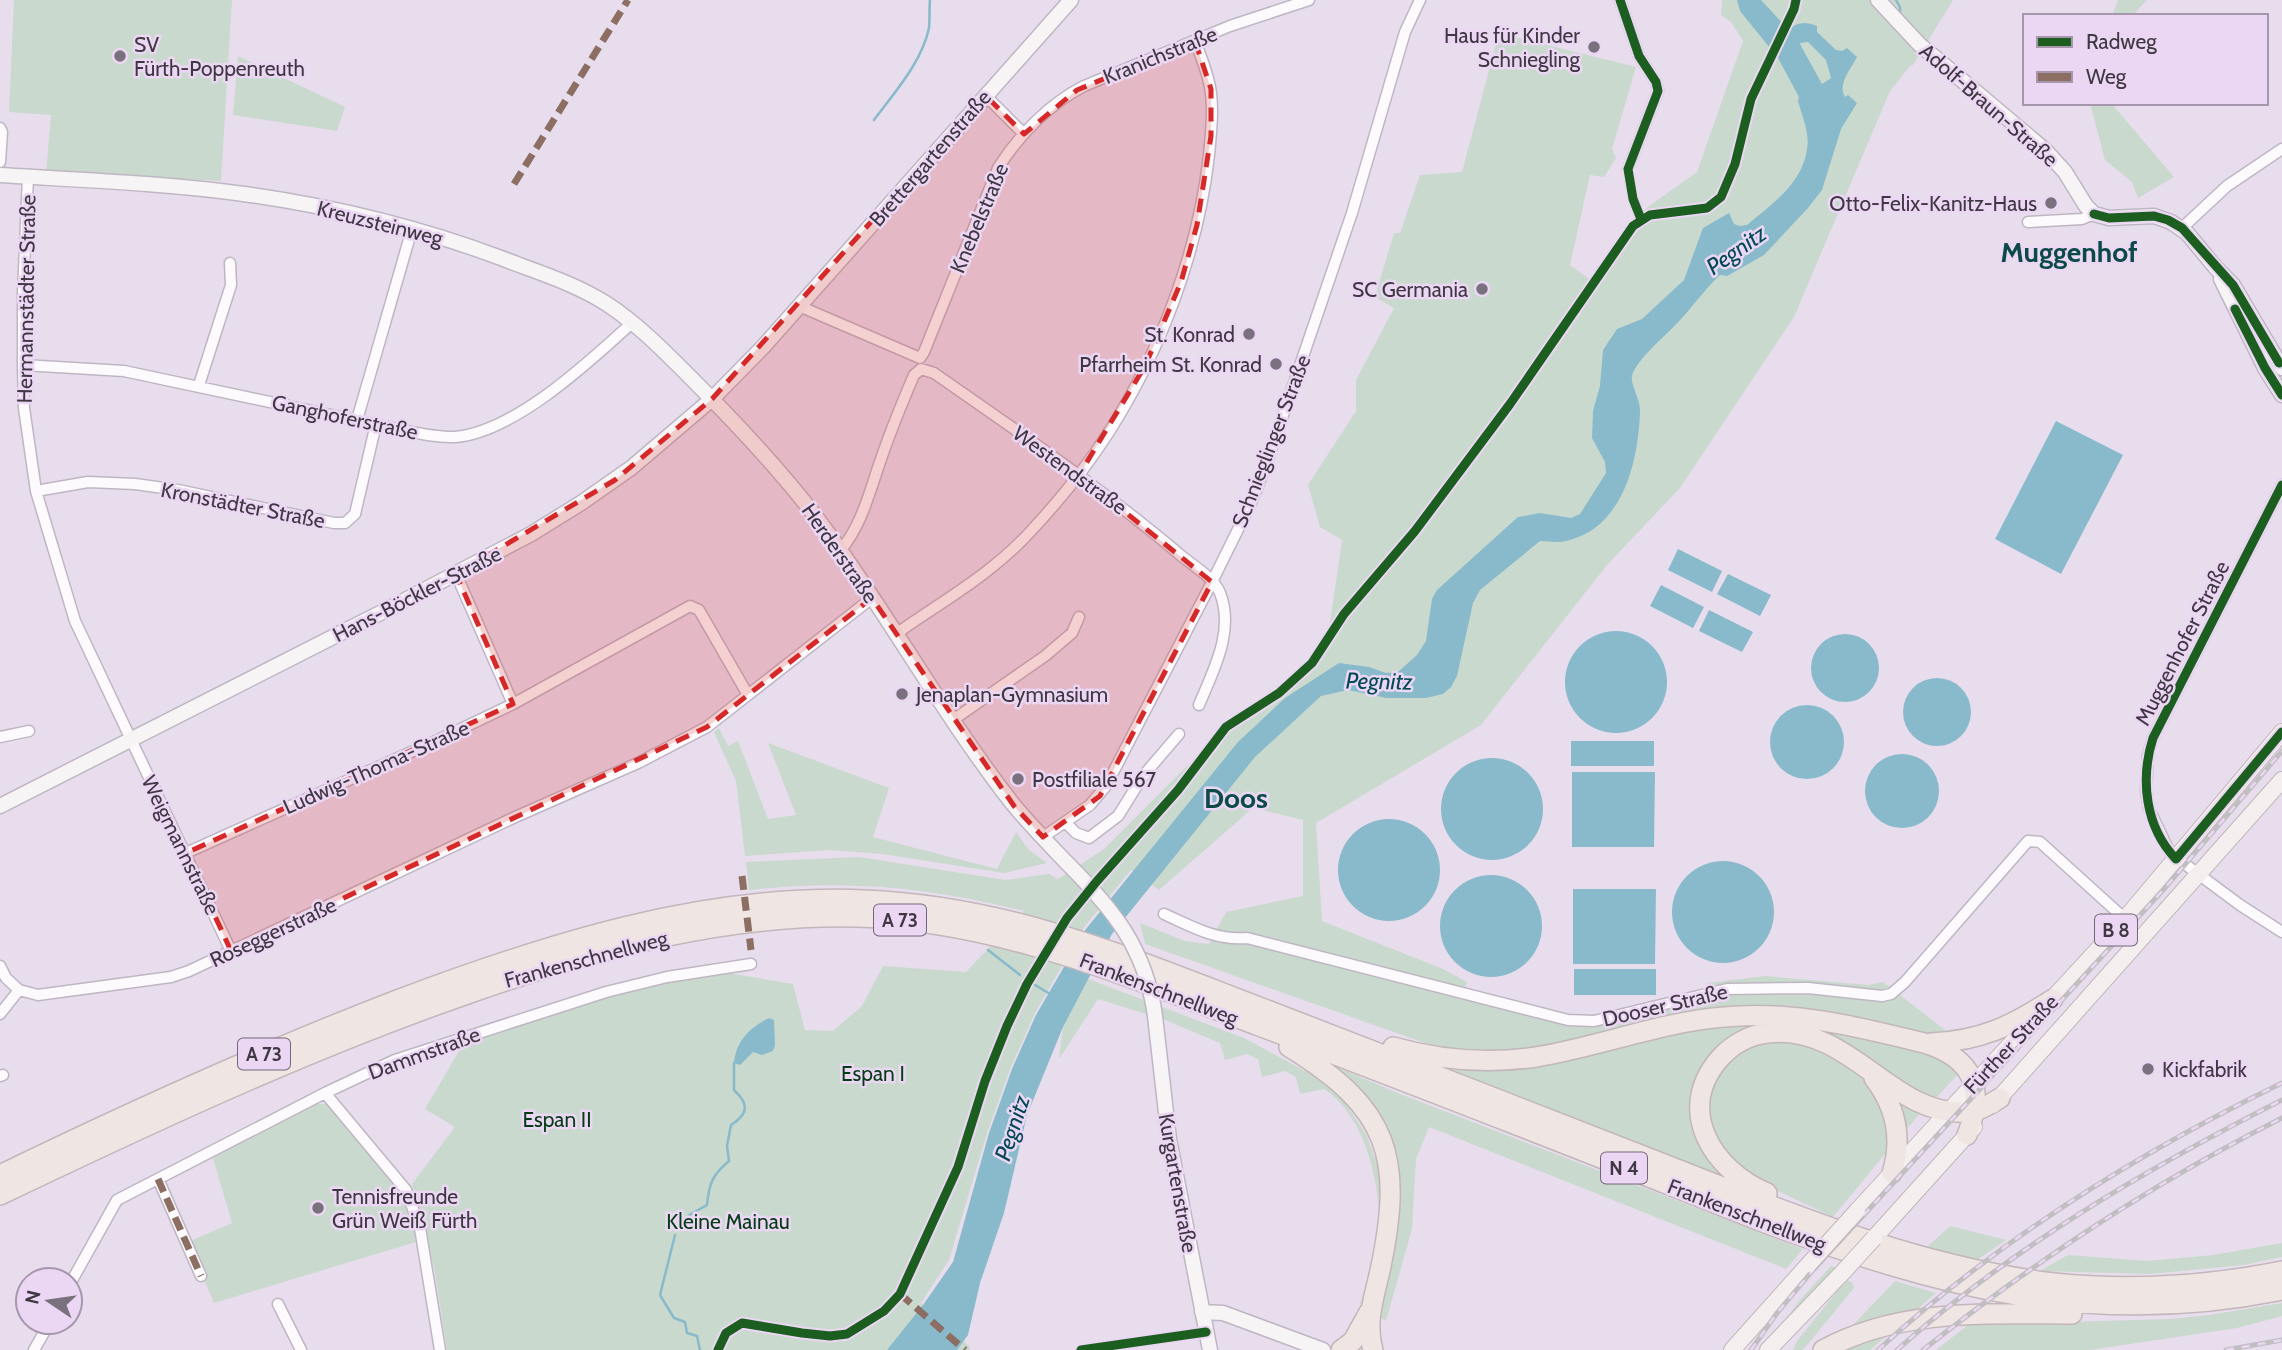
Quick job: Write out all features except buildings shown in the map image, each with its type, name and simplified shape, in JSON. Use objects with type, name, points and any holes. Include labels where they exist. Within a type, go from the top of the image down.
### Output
[{"type":"highway","name":"Frankenschnellweg","points":[[0,1175],[238,1065],[453,979],[524,956],[635,925],[734,906],[821,900],[886,901],[939,906],[1285,1016],[1446,1089],[1760,1221],[1900,1270],[2022,1297],[2092,1304],[2154,1305],[2230,1299],[2282,1290]]},
{"type":"highway","name":"Frankenschnellweg","points":[[0,1195],[244,1082],[336,1043],[513,978],[639,942],[755,922],[844,917],[1024,932]]},
{"type":"highway","name":"Frankenschnellweg","points":[[1116,962],[1249,1023],[1446,1089],[1810,1219],[1939,1262],[2061,1284],[2125,1287],[2175,1286],[2282,1271]]},
{"type":"highway","points":[[1924,1043],[1964,1040],[1986,1035],[2015,1022],[2053,999]]},
{"type":"highway","points":[[1285,1016],[1415,1053],[1472,1060],[1536,1057],[1686,1022],[1742,1015],[1811,1019],[1924,1043],[1956,1058],[1968,1069],[1977,1100],[1967,1135]]},
{"type":"highway","points":[[1249,1023],[1340,1082],[1363,1107],[1380,1137],[1389,1170],[1391,1202],[1369,1329],[1373,1350]]},
{"type":"highway","points":[[1810,1219],[1779,1198],[1743,1180],[1719,1158],[1702,1128],[1702,1092],[1713,1066],[1743,1040],[1766,1033],[1794,1033],[1815,1038],[1833,1045],[1919,1102],[1950,1111],[1976,1111],[2000,1098]]},
{"type":"highway","points":[[1858,1062],[1880,1086],[1895,1118],[1898,1146],[1892,1173]]},
{"type":"highway","points":[[1341,1350],[1353,1341],[1372,1305]]},
{"type":"highway","points":[[1823,1350],[1872,1329],[1915,1318],[1960,1314],[2127,1315],[2154,1305]]},
{"type":"main road","name":"Brettergartenstraße","points":[[794,311],[1071,0]]},
{"type":"main road","name":"Adolf-Braun-Straße","points":[[1878,0],[1919,44],[2045,150],[2094,214]]},
{"type":"main road","name":"Kreuzsteinweg","points":[[0,175],[143,183],[248,194],[412,229],[480,250],[568,283],[596,297],[633,322],[712,398]]},
{"type":"main road","points":[[2094,214],[2109,218],[2151,215],[2168,220],[2182,229],[2234,285],[2282,368]]},
{"type":"main road","points":[[2216,268],[2252,343],[2282,396]]},
{"type":"main road","name":"Hans-Böckler-Straße","points":[[0,806],[531,534],[593,496],[631,468],[712,398],[794,311]]},
{"type":"main road","name":"Herderstraße","points":[[712,398],[790,485],[840,551],[1007,797],[1067,863]]},
{"type":"main road","name":"Fürther Straße","points":[[1732,1350],[2125,919],[2282,732]]},
{"type":"main road","name":"Fürther Straße","points":[[1768,1350],[1894,1216],[2281,783]]},
{"type":"main road","points":[[2207,822],[2208,833],[2227,843]]},
{"type":"main road","name":"Kurgartenstraße","points":[[1067,863],[1104,902],[1129,936],[1145,970],[1155,1016],[1169,1139],[1210,1350]]},
{"type":"main road","points":[[2153,887],[2168,889],[2173,904]]},
{"type":"main road","points":[[1202,1312],[1223,1313],[1323,1350]]},
{"type":"street","name":"Kranichstraße","points":[[1024,134],[1072,92],[1230,26],[1309,0]]},
{"type":"street","points":[[1620,0],[1639,56],[1656,82],[1658,91],[1628,169]]},
{"type":"street","name":"Schnieglinger Straße","points":[[1043,837],[1090,805],[1106,786],[1212,582],[1265,468],[1352,213],[1416,1]]},
{"type":"street","points":[[896,634],[986,573],[1029,534],[1079,475],[1128,399],[1167,317],[1189,257],[1206,176],[1211,136],[1211,89],[1195,41]]},
{"type":"street","points":[[985,95],[1024,134]]},
{"type":"street","points":[[0,128],[0,162]]},
{"type":"street","name":"Knebelstraße","points":[[840,551],[851,538],[860,520],[904,399],[988,189],[998,168],[1024,134]]},
{"type":"street","points":[[2182,229],[2227,186],[2282,149]]},
{"type":"street","name":"Hermannstädter Straße","points":[[28,177],[23,292],[24,408],[36,491],[75,621],[130,739]]},
{"type":"street","points":[[2028,222],[2082,219],[2094,214]]},
{"type":"street","points":[[357,420],[412,229]]},
{"type":"street","points":[[199,385],[231,285],[230,263]]},
{"type":"street","name":"Westendstraße","points":[[794,311],[920,363],[1079,475],[1147,527],[1212,582]]},
{"type":"street","name":"Ganghoferstraße","points":[[23,365],[124,371],[443,437],[467,435],[490,428],[521,410],[578,371],[633,322]]},
{"type":"street","name":"Kronstädter Straße","points":[[36,491],[88,482],[135,484],[345,523],[355,514],[376,424]]},
{"type":"street","name":"Muggenhofer Straße","points":[[2176,859],[2165,845],[2149,809],[2146,790],[2148,755],[2153,738],[2282,485]]},
{"type":"street","points":[[456,573],[513,704]]},
{"type":"street","points":[[1199,705],[1221,650],[1223,637],[1222,602],[1217,586],[1212,582]]},
{"type":"street","name":"Roseggerstraße","points":[[19,990],[38,995],[171,977],[189,971],[513,818],[638,763],[707,727],[872,598]]},
{"type":"street","name":"Ludwig-Thoma-Straße","points":[[186,853],[513,704],[690,606],[699,610],[748,695]]},
{"type":"street","points":[[953,720],[1045,656],[1072,633],[1079,617]]},
{"type":"street","points":[[0,737],[29,730]]},
{"type":"street","points":[[1065,822],[1076,834],[1089,838],[1112,821],[1143,776],[1179,734]]},
{"type":"street","name":"Weigmannstraße","points":[[130,739],[231,951]]},
{"type":"street","name":"Dooser Straße","points":[[1164,914],[1205,933],[1226,939],[1247,938],[1568,1020],[1594,1021],[1727,989],[1808,988],[1873,996],[1891,993],[1905,982],[2028,841],[2040,842],[2125,919]]},
{"type":"street","points":[[2176,859],[2282,932]]},
{"type":"street","name":"Dammstraße","points":[[80,1266],[117,1200],[395,1060],[606,992],[667,978],[751,964]]},
{"type":"street","points":[[0,966],[6,978],[19,990],[0,1014]]},
{"type":"street","points":[[325,1093],[406,1190],[420,1228],[440,1350]]},
{"type":"street","points":[[158,1179],[201,1276]]},
{"type":"street","points":[[278,1304],[301,1350]]},
{"type":"highlighted area","points":[[1195,41],[1211,89],[1211,136],[1197,225],[1181,282],[1145,366],[1079,475],[1212,582],[1100,796],[1043,837],[1014,806],[872,598],[707,727],[231,951],[186,853],[513,704],[456,574],[615,480],[712,399],[985,95],[1024,134],[1077,90]]},
{"type":"green space","name":"SV Fürth-Poppenreuth","points":[[14,0],[232,0],[221,181],[46,172],[51,115],[9,112]]},
{"type":"green space","points":[[1722,0],[1953,0],[1913,65],[1890,91],[1794,317],[1680,488],[1607,565],[1481,725],[1316,823],[1322,921],[1443,969],[1467,982],[1460,998],[1561,1022],[1708,997],[1707,983],[1765,976],[1868,985],[1883,982],[1954,1037],[1932,1037],[1800,1013],[1513,1054],[1456,1054],[1145,944],[1140,923],[1185,941],[1209,944],[1226,912],[1303,896],[1303,820],[1253,808],[1159,890],[1131,870],[1085,926],[1035,1013],[1011,1067],[988,1130],[949,1260],[921,1303],[970,1347],[969,1350],[447,1350],[434,1267],[412,1184],[455,1127],[425,1109],[466,1039],[648,986],[728,973],[793,984],[805,1030],[833,1031],[862,1006],[883,966],[966,972],[1024,911],[955,896],[887,887],[820,885],[749,890],[746,862],[859,857],[1006,880],[1049,874],[1058,879],[1104,849],[1233,720],[1276,692],[1309,663],[1330,623],[1342,540],[1320,527],[1308,485],[1356,411],[1356,380],[1394,308],[1375,297],[1394,233],[1400,233],[1420,175],[1462,172],[1499,33],[1636,67],[1612,149],[1616,158],[1604,177],[1590,175],[1570,265],[1592,281],[1631,222],[1697,172],[1743,41],[1731,22],[1721,15]]},
{"type":"green space","points":[[2118,0],[2147,0],[2134,14],[2113,14]]},
{"type":"green space","points":[[238,56],[345,107],[337,131],[233,115]]},
{"type":"green space","points":[[2091,105],[2113,105],[2174,177],[2138,198],[2132,182],[2105,160]]},
{"type":"green space","points":[[719,728],[728,746],[738,741],[768,819],[796,815],[768,743],[889,788],[873,837],[997,869],[1016,832],[1029,850],[1047,863],[1004,873],[882,854],[829,850],[745,856],[736,781],[714,732]]},
{"type":"green space","points":[[1088,979],[1244,1038],[1322,1080],[1340,1095],[1366,1134],[1376,1161],[1390,1153],[1330,1064],[1400,1094],[1803,1249],[1786,1269],[1429,1127],[1416,1159],[1412,1229],[1386,1321],[1360,1304],[1378,1247],[1378,1205],[1370,1160],[1352,1119],[1339,1102],[1324,1089],[1300,1094],[1296,1077],[1285,1071],[1262,1077],[1258,1059],[1247,1054],[1225,1060],[1220,1043],[1165,1020],[1098,999],[1059,1059],[1063,1026]]},
{"type":"green space","points":[[1788,1022],[1917,1047],[1962,1070],[1932,1102],[1865,1059],[1754,1032],[1696,1100],[1741,1183],[1447,1069],[1685,1028]]},
{"type":"green space","points":[[1771,1040],[1799,1041],[1848,1061],[1878,1094],[1894,1143],[1833,1217],[1753,1179],[1731,1161],[1715,1136],[1707,1109],[1716,1074],[1742,1049]]},
{"type":"green space","points":[[1890,1091],[1923,1110],[1903,1133]]},
{"type":"green space","name":"Tennisfreunde Grün Weiß Fürth","points":[[315,1104],[331,1104],[402,1192],[419,1241],[214,1303],[188,1242],[232,1223],[213,1158]]},
{"type":"green space","points":[[1950,1226],[2006,1240],[1977,1260],[1927,1247]]},
{"type":"green space","points":[[2282,1243],[2282,1257],[2244,1265],[2150,1274],[2040,1271],[2068,1255],[2147,1261],[2213,1255]]},
{"type":"green space","points":[[1831,1266],[1837,1268],[1766,1345],[1800,1300]]},
{"type":"green space","points":[[1846,1280],[1852,1282],[1854,1288],[1803,1350],[1793,1350],[1797,1341]]},
{"type":"green space","points":[[1895,1281],[1936,1293],[1870,1350],[1837,1350],[1852,1326]]},
{"type":"green space","points":[[2282,1303],[2282,1316],[2237,1328],[2090,1350],[1936,1350],[1968,1325],[2171,1319]]},
{"type":"water","name":"Pegnitz","points":[[1737,0],[1761,0],[1788,29],[1802,23],[1817,26],[1817,32],[1836,50],[1847,48],[1857,57],[1846,77],[1843,92],[1845,97],[1848,95],[1857,103],[1841,129],[1822,190],[1764,255],[1727,276],[1720,275],[1640,362],[1632,376],[1640,407],[1639,432],[1631,472],[1624,491],[1601,523],[1585,534],[1563,542],[1540,541],[1480,590],[1473,603],[1457,676],[1451,687],[1443,694],[1426,698],[1386,698],[1348,690],[1321,696],[1255,757],[1112,934],[1063,1027],[1027,1115],[1004,1213],[980,1283],[968,1335],[957,1350],[887,1350],[953,1262],[989,1133],[1012,1069],[1036,1015],[1086,929],[1238,742],[1285,698],[1339,663],[1369,667],[1386,673],[1398,672],[1417,655],[1426,641],[1432,599],[1437,590],[1518,517],[1540,513],[1571,518],[1580,514],[1606,473],[1605,462],[1592,438],[1593,411],[1600,386],[1603,350],[1617,329],[1642,319],[1684,280],[1703,228],[1729,213],[1734,224],[1747,225],[1793,183],[1804,161],[1808,143],[1799,97],[1778,58],[1740,11]],"holes":[[[1808,42],[1826,60],[1831,78],[1822,84],[1800,43]]]},
{"type":"water","points":[[2056,421],[2123,455],[2061,574],[1995,539]]},
{"type":"water","points":[[1678,549],[1722,571],[1712,592],[1668,570]]},
{"type":"water","points":[[1728,574],[1771,595],[1760,616],[1717,594]]},
{"type":"water","points":[[1661,585],[1704,607],[1693,628],[1650,606]]},
{"type":"water","points":[[1709,610],[1753,632],[1742,652],[1699,631]]},
{"type":"water","points":[[1616,631],[1636,635],[1652,646],[1663,662],[1667,682],[1663,702],[1652,718],[1636,729],[1616,733],[1596,729],[1580,718],[1569,702],[1565,682],[1569,662],[1580,646],[1596,635]]},
{"type":"water","points":[[1852,634],[1873,649],[1879,661],[1877,681],[1869,692],[1852,702],[1838,702],[1821,692],[1813,681],[1811,661],[1821,644],[1832,636]]},
{"type":"water","points":[[1944,678],[1965,693],[1971,705],[1969,725],[1961,736],[1944,746],[1930,746],[1913,736],[1905,725],[1903,705],[1913,688],[1924,680]]},
{"type":"water","points":[[1800,705],[1814,705],[1828,711],[1838,721],[1844,742],[1838,763],[1828,773],[1814,779],[1800,779],[1786,773],[1776,763],[1770,749],[1770,735],[1776,721],[1786,711]]},
{"type":"water","points":[[1571,741],[1654,741],[1654,766],[1571,766]]},
{"type":"water","points":[[1895,754],[1909,754],[1923,760],[1933,770],[1939,791],[1933,812],[1923,822],[1909,828],[1895,828],[1881,822],[1871,812],[1865,798],[1865,784],[1871,770],[1881,760]]},
{"type":"water","points":[[1492,758],[1512,762],[1528,773],[1539,789],[1543,809],[1539,829],[1528,845],[1512,856],[1492,860],[1472,856],[1456,845],[1445,829],[1441,809],[1445,789],[1456,773],[1472,762]]},
{"type":"water","points":[[1572,772],[1655,772],[1654,847],[1572,847]]},
{"type":"water","points":[[1389,819],[1409,823],[1425,834],[1436,850],[1440,870],[1436,890],[1425,906],[1409,917],[1389,921],[1369,917],[1353,906],[1342,890],[1338,870],[1342,850],[1353,834],[1369,823]]},
{"type":"water","points":[[1723,861],[1743,865],[1759,876],[1770,892],[1774,912],[1770,932],[1759,948],[1743,959],[1723,963],[1703,959],[1687,948],[1676,932],[1672,912],[1676,892],[1687,876],[1703,865]]},
{"type":"water","points":[[1491,875],[1511,879],[1527,890],[1538,906],[1542,926],[1538,946],[1527,962],[1511,973],[1491,977],[1471,973],[1455,962],[1444,946],[1440,926],[1444,906],[1455,890],[1471,879]]},
{"type":"water","points":[[1573,889],[1656,889],[1655,964],[1573,964]]},
{"type":"water","points":[[1574,969],[1656,969],[1656,995],[1574,995]]},
{"type":"water","points":[[769,1018],[774,1020],[773,1051],[762,1055],[753,1052],[740,1065],[734,1063],[745,1036]]},
{"type":"waterway","points":[[874,120],[920,53],[929,28],[930,0]]},
{"type":"waterway","points":[[1896,0],[1900,7],[1900,16]]},
{"type":"waterway","points":[[988,950],[1020,975]]},
{"type":"waterway","points":[[1035,985],[1050,994]]},
{"type":"waterway","points":[[679,1224],[707,1205],[712,1180],[729,1161],[727,1146],[731,1125],[745,1108],[742,1099],[734,1090],[734,1063]]},
{"type":"waterway","points":[[675,1235],[660,1295],[674,1318],[685,1322],[687,1333],[697,1336],[700,1350]]},
{"type":"railway","points":[[1751,1350],[1777,1313],[1814,1269],[2165,888],[2282,751]]},
{"type":"railway","points":[[1878,1350],[1971,1272],[2070,1202],[2174,1139],[2282,1083]]},
{"type":"railway","points":[[1897,1350],[1941,1313],[2033,1244],[2180,1154],[2282,1100]]},
{"type":"railway","points":[[1923,1350],[1965,1317],[2096,1225],[2188,1169],[2282,1118]]},
{"type":"railway","points":[[2226,1350],[2282,1340]]},
{"type":"marked path","points":[[514,184],[628,0]]},
{"type":"marked path","points":[[742,876],[751,950]]},
{"type":"marked path","points":[[158,1179],[201,1276]]},
{"type":"marked path","points":[[900,1294],[965,1350]]},
{"type":"cycle path","points":[[1620,0],[1639,56],[1656,82],[1658,91],[1628,169],[1633,199],[1641,219]]},
{"type":"cycle path","points":[[718,1350],[726,1333],[742,1323],[830,1336],[847,1334],[884,1311],[900,1294],[958,1167],[985,1081],[1007,1026],[1027,984],[1067,918],[1178,790],[1226,727],[1279,693],[1312,663],[1344,614],[1415,531],[1510,404],[1633,226],[1650,215],[1707,208],[1721,197],[1735,164],[1751,99],[1796,0]]},
{"type":"cycle path","points":[[2094,214],[2109,218],[2154,216],[2182,228],[2233,285],[2279,363]]},
{"type":"cycle path","points":[[2235,309],[2282,395]]},
{"type":"cycle path","points":[[2282,485],[2153,738],[2147,770],[2148,802],[2158,832],[2176,859],[2282,732]]},
{"type":"cycle path","points":[[1081,1350],[1206,1332]]},
{"type":"place","name":"Haus für Kinder Schniegling","points":[[1594,47]]},
{"type":"place","name":"SV Fürth-Poppenreuth","points":[[120,56]]},
{"type":"place","name":"Otto-Felix-Kanitz-Haus","points":[[2051,203]]},
{"type":"place","name":"SC Germania","points":[[1482,289]]},
{"type":"place","name":"St. Konrad","points":[[1249,334]]},
{"type":"place","name":"Pfarrheim St. Konrad","points":[[1276,364]]},
{"type":"place","name":"Jenaplan-Gymnasium","points":[[902,694]]},
{"type":"place","name":"Postfiliale 567","points":[[1018,779]]},
{"type":"place","name":"Kickfabrik","points":[[2148,1069]]},
{"type":"place","name":"Tennisfreunde Grün Weiß Fürth","points":[[318,1208]]},
{"type":"district","name":"Muggenhof","points":[[2069,252]]},
{"type":"district","name":"Doos","points":[[1236,798]]},
{"type":"park label","name":"Espan I","points":[[873,1073]]},
{"type":"park label","name":"Espan II","points":[[557,1119]]},
{"type":"park label","name":"Kleine Mainau","points":[[728,1221]]}]
